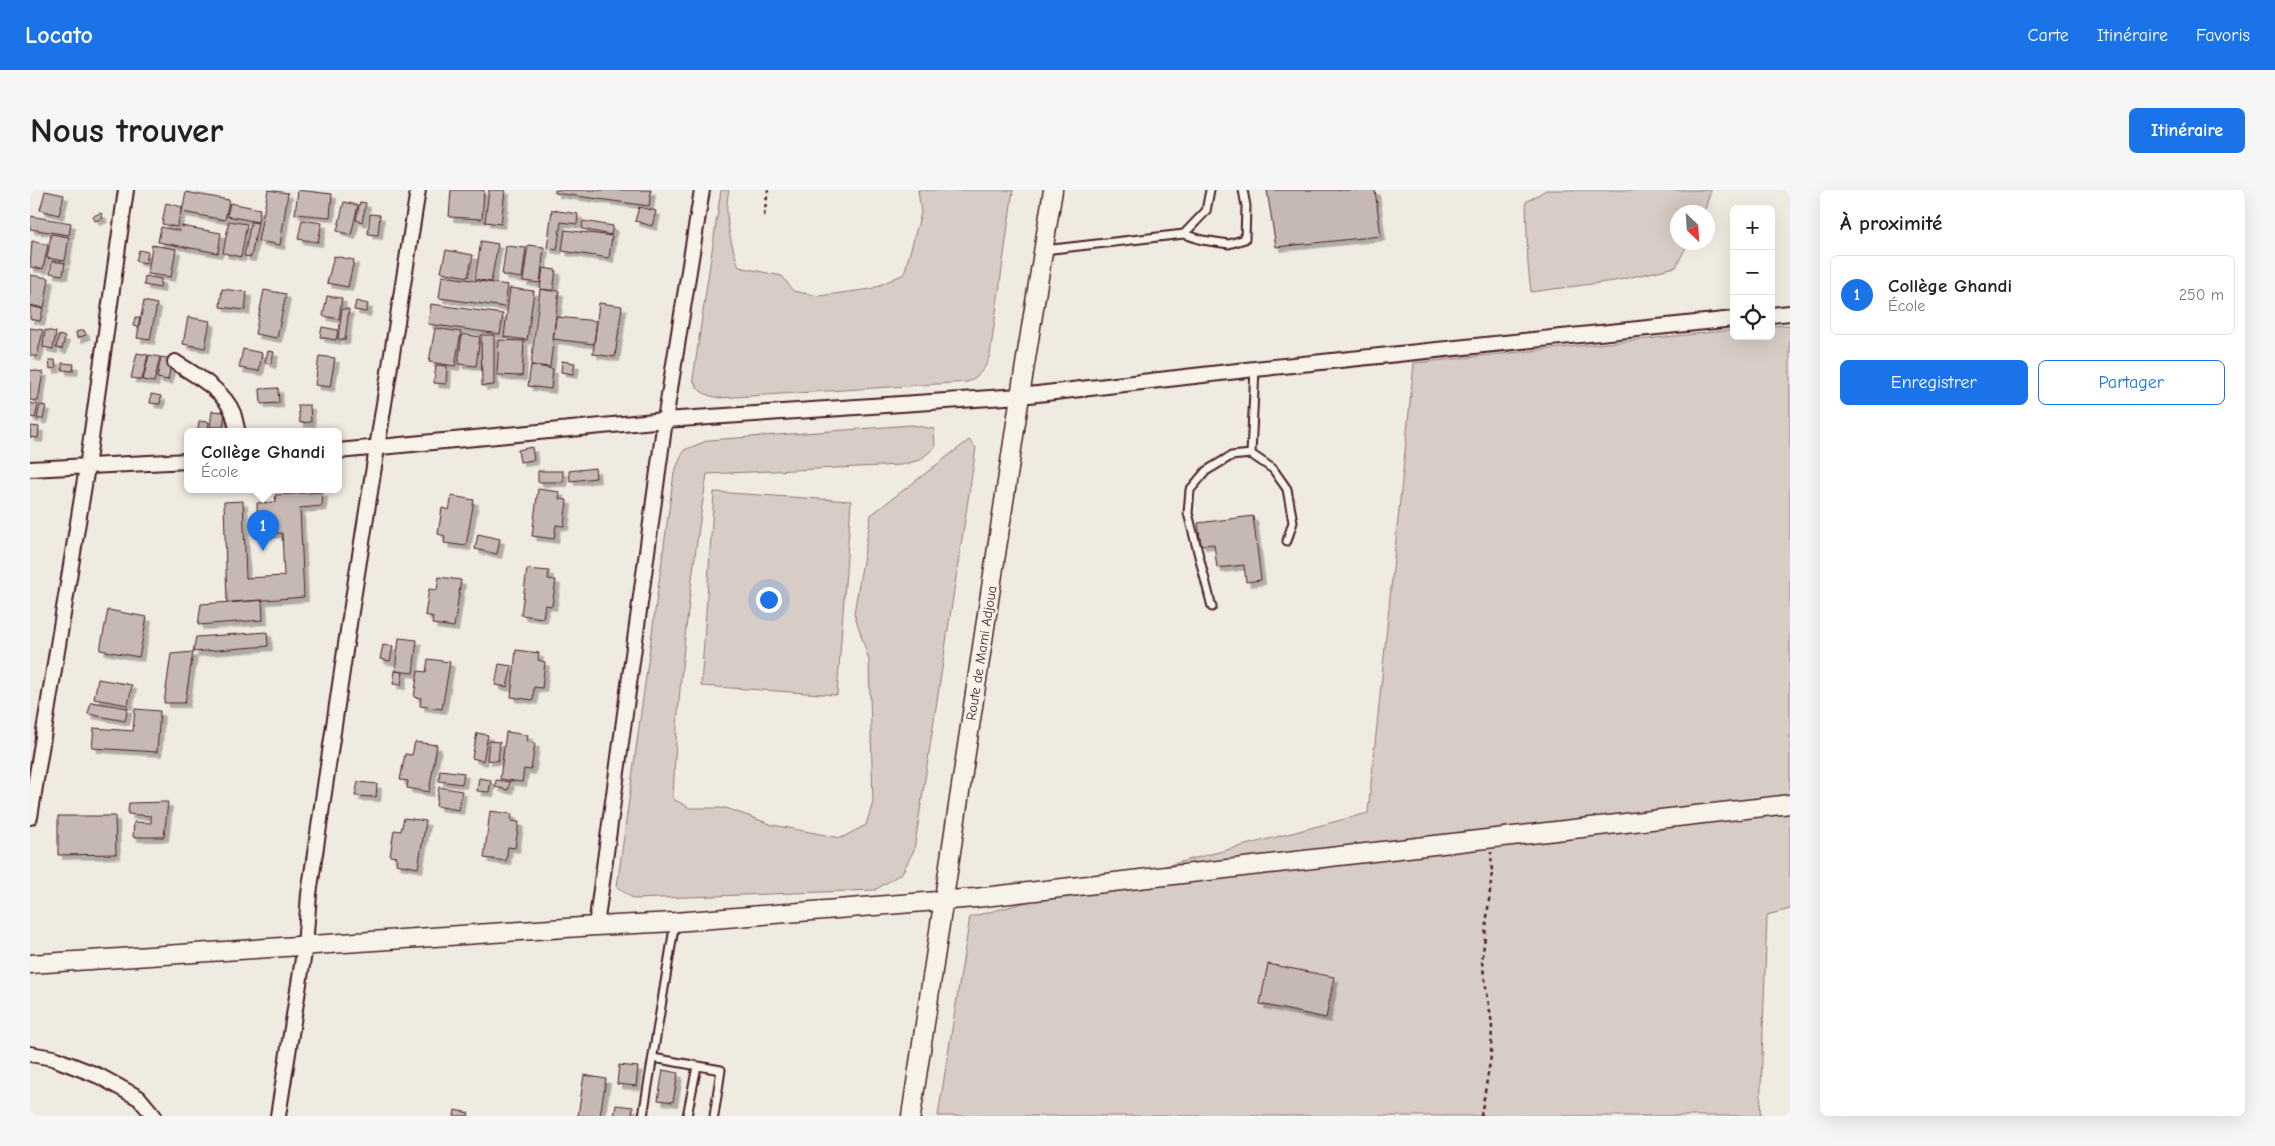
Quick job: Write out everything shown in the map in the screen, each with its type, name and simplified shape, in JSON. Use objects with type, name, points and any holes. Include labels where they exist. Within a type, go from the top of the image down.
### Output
[{"type":"street","points":[[30,817],[87,467],[126,190]]},
{"type":"street","points":[[278,1116],[305,946],[309,894],[375,449],[418,190]]},
{"type":"street","points":[[596,926],[665,420],[702,190]]},
{"type":"street","name":"Route de Mami Adjoua","points":[[911,1116],[1020,396],[1054,190]]},
{"type":"street","points":[[1775,315],[1790,313]]},
{"type":"street","points":[[342,451],[665,420],[1020,396],[1255,369],[1730,319]]},
{"type":"street","points":[[175,362],[211,386],[233,412],[237,428]]},
{"type":"street","points":[[30,469],[184,460]]},
{"type":"street","points":[[30,964],[675,922],[944,901],[1790,804]]},
{"type":"street","points":[[30,1054],[53,1058],[99,1076],[139,1098],[154,1116]]},
{"type":"lane","points":[[1184,234],[1206,211],[1210,190]]},
{"type":"lane","points":[[1044,250],[1184,234],[1202,240],[1229,244],[1245,239],[1246,206],[1243,190]]},
{"type":"lane","points":[[1251,454],[1255,369]]},
{"type":"lane","points":[[1212,607],[1188,513],[1190,490],[1206,470],[1231,456],[1251,454],[1273,469],[1288,489],[1293,522],[1287,541]]},
{"type":"lane","points":[[644,1116],[675,922]]},
{"type":"lane","points":[[653,1058],[721,1070],[714,1116]]},
{"type":"lane","points":[[687,1116],[697,1066]]},
{"type":"path","points":[[764,216],[768,190]]},
{"type":"path","points":[[1481,1116],[1491,1056],[1492,1024],[1482,962],[1492,873],[1490,838]]},
{"type":"shaded area","points":[[721,190],[729,190],[727,219],[739,267],[782,276],[793,291],[819,296],[871,289],[904,274],[921,213],[918,190],[1013,190],[990,355],[987,364],[976,377],[968,382],[719,398],[703,393],[693,379]]},
{"type":"shaded area","points":[[1546,190],[1711,190],[1706,205],[1670,205],[1670,250],[1684,250],[1676,267],[1614,281],[1531,292],[1526,202]]},
{"type":"shaded area","points":[[1790,325],[1790,909],[1767,915],[1760,1116],[938,1116],[970,917],[1368,813],[1414,363],[1730,330],[1730,340],[1775,340],[1775,326]]},
{"type":"shaded area","points":[[912,425],[934,429],[935,447],[920,460],[901,465],[707,474],[685,636],[673,799],[690,808],[726,808],[773,825],[841,838],[866,825],[873,802],[869,660],[854,613],[871,515],[969,440],[976,448],[914,850],[902,873],[875,890],[634,899],[617,887],[674,473],[684,450],[709,440]]},
{"type":"shaded area","points":[[714,492],[851,501],[837,695],[701,686]]},
{"type":"building","points":[[268,190],[288,193],[280,245],[258,241]]},
{"type":"building","points":[[298,190],[332,194],[330,217],[295,214]]},
{"type":"building","points":[[451,190],[484,190],[482,219],[449,217]]},
{"type":"building","points":[[489,190],[505,190],[501,224],[485,222]]},
{"type":"building","points":[[555,190],[651,190],[649,206],[555,193]]},
{"type":"building","points":[[1267,190],[1375,190],[1381,236],[1276,247]]},
{"type":"building","points":[[45,191],[64,195],[59,215],[40,210]]},
{"type":"building","points":[[186,192],[229,200],[225,220],[182,212]]},
{"type":"building","points":[[344,202],[358,205],[351,235],[337,231]]},
{"type":"building","points":[[360,202],[366,203],[362,222],[356,220]]},
{"type":"building","points":[[166,203],[182,207],[177,227],[162,224]]},
{"type":"building","points":[[230,203],[260,209],[258,222],[227,216]]},
{"type":"building","points":[[639,207],[656,211],[652,226],[635,221]]},
{"type":"building","points":[[552,210],[578,214],[577,224],[561,222],[557,250],[547,248]]},
{"type":"building","points":[[101,213],[103,218],[95,221],[93,216]]},
{"type":"building","points":[[370,214],[380,215],[378,235],[368,234]]},
{"type":"building","points":[[30,216],[71,223],[69,235],[30,229]]},
{"type":"building","points":[[302,220],[322,223],[318,242],[298,239]]},
{"type":"building","points":[[229,221],[247,224],[241,257],[223,253]]},
{"type":"building","points":[[583,221],[613,226],[611,235],[582,229]]},
{"type":"building","points":[[251,222],[258,223],[251,257],[244,256]]},
{"type":"building","points":[[181,226],[221,233],[218,253],[158,242],[161,227],[180,231]]},
{"type":"building","points":[[565,230],[612,236],[609,258],[562,251]]},
{"type":"building","points":[[51,234],[69,237],[65,261],[47,258]]},
{"type":"building","points":[[32,241],[48,245],[43,269],[30,267]]},
{"type":"building","points":[[481,241],[498,244],[491,282],[475,279]]},
{"type":"building","points":[[152,245],[176,249],[171,277],[148,274]]},
{"type":"building","points":[[528,245],[544,247],[540,283],[523,281]]},
{"type":"building","points":[[506,246],[526,248],[522,278],[502,275]]},
{"type":"building","points":[[139,250],[148,252],[146,263],[136,261]]},
{"type":"building","points":[[446,250],[473,255],[468,277],[441,272]]},
{"type":"building","points":[[334,256],[354,260],[348,287],[327,283]]},
{"type":"building","points":[[52,261],[65,263],[63,275],[50,273]]},
{"type":"building","points":[[543,268],[556,270],[553,291],[540,289]]},
{"type":"building","points":[[30,275],[49,278],[44,308],[30,305]]},
{"type":"building","points":[[145,276],[161,279],[160,288],[144,285]]},
{"type":"building","points":[[442,276],[508,285],[505,307],[439,298]]},
{"type":"building","points":[[510,288],[534,291],[527,340],[504,337]]},
{"type":"building","points":[[222,289],[247,292],[245,310],[220,307]]},
{"type":"building","points":[[540,289],[559,291],[550,367],[531,365]]},
{"type":"building","points":[[264,290],[286,294],[277,338],[255,334]]},
{"type":"building","points":[[327,296],[342,298],[339,319],[323,316]]},
{"type":"building","points":[[144,301],[157,304],[150,340],[137,338]]},
{"type":"building","points":[[356,301],[368,304],[366,312],[354,310]]},
{"type":"building","points":[[599,303],[622,306],[615,357],[593,354]]},
{"type":"building","points":[[431,304],[503,314],[500,334],[428,324]]},
{"type":"building","points":[[30,306],[43,309],[40,321],[30,319]]},
{"type":"building","points":[[342,309],[349,309],[345,340],[338,339]]},
{"type":"building","points":[[135,317],[140,318],[138,327],[133,326]]},
{"type":"building","points":[[188,317],[210,321],[205,348],[183,344]]},
{"type":"building","points":[[556,317],[597,321],[594,344],[553,339]]},
{"type":"building","points":[[322,327],[338,330],[336,340],[320,337]]},
{"type":"building","points":[[30,328],[43,330],[37,357],[30,355]]},
{"type":"building","points":[[435,328],[461,332],[455,366],[429,362]]},
{"type":"building","points":[[45,330],[56,332],[53,349],[43,347]]},
{"type":"building","points":[[84,330],[86,335],[77,338],[76,332]]},
{"type":"building","points":[[462,334],[480,337],[476,366],[458,364]]},
{"type":"building","points":[[59,335],[65,337],[62,349],[56,348]]},
{"type":"building","points":[[481,335],[494,335],[494,385],[482,386]]},
{"type":"building","points":[[499,340],[524,341],[522,376],[497,375]]},
{"type":"building","points":[[243,349],[262,353],[259,371],[239,368]]},
{"type":"building","points":[[268,351],[274,352],[271,364],[265,362]]},
{"type":"building","points":[[137,353],[148,355],[142,380],[131,378]]},
{"type":"building","points":[[149,355],[160,357],[154,382],[143,380]]},
{"type":"building","points":[[319,356],[335,358],[330,387],[315,385]]},
{"type":"building","points":[[161,357],[172,359],[168,380],[157,378]]},
{"type":"building","points":[[49,360],[55,360],[56,368],[50,369]]},
{"type":"building","points":[[562,361],[575,363],[573,374],[561,372]]},
{"type":"building","points":[[62,363],[74,364],[73,371],[62,370]]},
{"type":"building","points":[[436,365],[447,366],[446,384],[434,383]]},
{"type":"building","points":[[531,365],[553,369],[551,389],[528,386]]},
{"type":"building","points":[[30,370],[43,372],[38,401],[30,400]]},
{"type":"building","points":[[278,388],[279,403],[261,404],[260,389]]},
{"type":"building","points":[[151,394],[161,396],[160,404],[150,403]]},
{"type":"building","points":[[30,403],[38,405],[35,418],[30,417]]},
{"type":"building","points":[[40,405],[46,406],[43,419],[37,419]]},
{"type":"building","points":[[298,405],[310,405],[311,422],[300,423]]},
{"type":"building","points":[[212,411],[225,412],[223,427],[210,427]]},
{"type":"building","points":[[199,421],[209,422],[208,428],[198,428]]},
{"type":"building","points":[[31,426],[39,427],[38,438],[30,437]]},
{"type":"building","points":[[532,447],[534,460],[520,462],[518,450]]},
{"type":"building","points":[[595,468],[596,478],[570,481],[569,471]]},
{"type":"building","points":[[538,471],[563,471],[563,482],[538,482]]},
{"type":"building","points":[[538,489],[560,492],[559,499],[567,500],[564,526],[556,525],[554,539],[532,536]]},
{"type":"building","points":[[323,493],[322,506],[300,508],[304,597],[227,603],[224,502],[243,501],[246,578],[284,576],[282,533],[258,534],[257,503],[276,502],[275,495]]},
{"type":"building","points":[[452,496],[474,500],[466,546],[444,543],[445,536],[438,534],[442,508],[449,510]]},
{"type":"building","points":[[1253,516],[1261,580],[1246,582],[1244,565],[1217,568],[1214,544],[1201,545],[1198,523]]},
{"type":"building","points":[[478,534],[500,539],[497,554],[475,549]]},
{"type":"building","points":[[527,569],[549,571],[548,579],[556,580],[552,606],[545,605],[543,618],[521,615]]},
{"type":"building","points":[[439,577],[461,580],[454,627],[432,624],[433,617],[425,615],[429,589],[437,590]]},
{"type":"building","points":[[262,600],[263,620],[198,625],[201,604]]},
{"type":"building","points":[[108,610],[147,617],[139,657],[100,650]]},
{"type":"building","points":[[267,632],[268,646],[193,652],[196,637]]},
{"type":"building","points":[[399,638],[417,640],[413,673],[395,671]]},
{"type":"building","points":[[383,645],[393,646],[390,661],[380,659]]},
{"type":"building","points":[[516,650],[539,653],[538,660],[545,662],[542,688],[534,687],[533,700],[511,697]]},
{"type":"building","points":[[193,652],[185,703],[164,703],[171,654]]},
{"type":"building","points":[[428,659],[450,662],[442,709],[420,706],[421,698],[414,697],[418,671],[426,672]]},
{"type":"building","points":[[499,664],[512,666],[507,687],[495,685]]},
{"type":"building","points":[[395,671],[403,672],[401,685],[393,684]]},
{"type":"building","points":[[98,679],[132,685],[128,705],[94,699]]},
{"type":"building","points":[[91,702],[128,708],[125,721],[88,714]]},
{"type":"building","points":[[135,709],[160,711],[157,752],[92,748],[94,728],[133,731]]},
{"type":"building","points":[[506,732],[528,735],[527,742],[535,743],[531,770],[524,769],[522,782],[500,779]]},
{"type":"building","points":[[477,733],[488,735],[483,761],[472,758]]},
{"type":"building","points":[[489,741],[500,742],[498,761],[487,760]]},
{"type":"building","points":[[415,742],[437,745],[429,792],[407,788],[408,781],[400,780],[405,754],[412,755]]},
{"type":"building","points":[[440,770],[464,773],[462,784],[439,781]]},
{"type":"building","points":[[479,778],[491,780],[489,792],[477,791]]},
{"type":"building","points":[[496,780],[510,782],[508,790],[495,787]]},
{"type":"building","points":[[358,782],[377,784],[376,797],[355,796]]},
{"type":"building","points":[[439,787],[462,791],[459,810],[436,806]]},
{"type":"building","points":[[168,802],[164,837],[133,837],[134,822],[151,823],[151,816],[128,814],[129,803]]},
{"type":"building","points":[[490,811],[512,814],[511,821],[519,822],[515,848],[508,847],[506,861],[484,858]]},
{"type":"building","points":[[58,816],[115,816],[116,854],[58,855]]},
{"type":"building","points":[[404,818],[426,821],[418,868],[396,864],[397,857],[390,856],[394,830],[401,831]]},
{"type":"building","points":[[1268,964],[1334,977],[1326,1018],[1260,1004]]},
{"type":"building","points":[[619,1065],[638,1067],[636,1086],[617,1084]]},
{"type":"building","points":[[663,1070],[678,1073],[673,1102],[658,1100]]},
{"type":"building","points":[[584,1075],[606,1079],[600,1116],[578,1116]]},
{"type":"building","points":[[616,1105],[633,1107],[632,1116],[614,1116]]},
{"type":"building","points":[[455,1110],[469,1113],[468,1116],[454,1116]]},
{"type":"place","name":"Collège Ghandi","points":[[263,551]]}]
